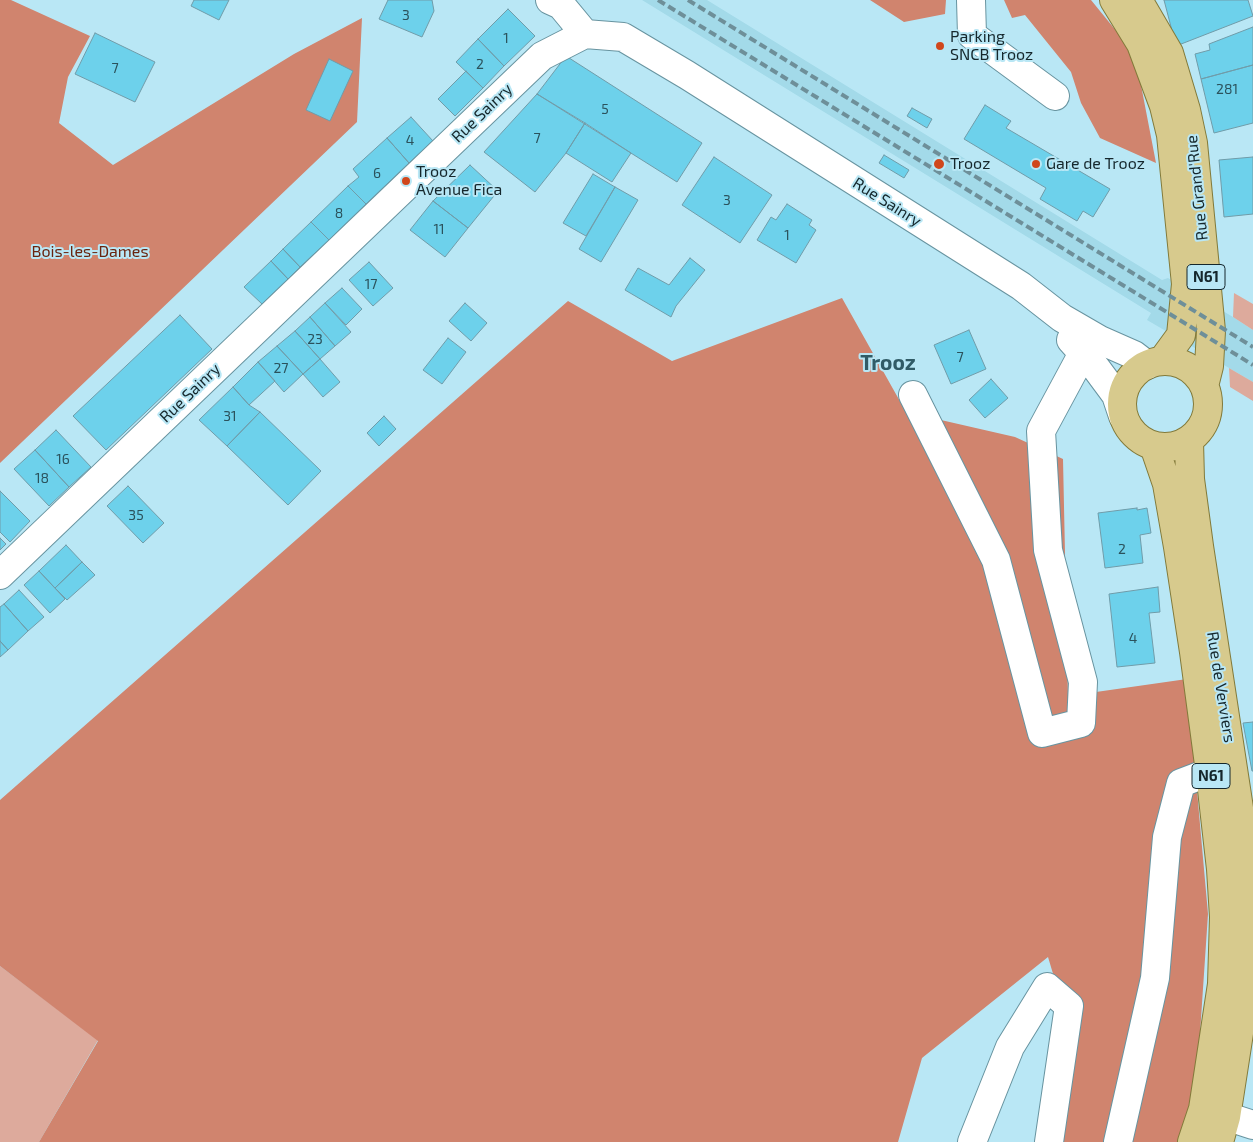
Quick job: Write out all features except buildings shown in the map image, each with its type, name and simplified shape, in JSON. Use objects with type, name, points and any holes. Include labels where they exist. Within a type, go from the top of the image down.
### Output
[{"type":"main road","name":"Rue Grand'Rue","points":[[1114,0],[1141,44],[1164,106],[1171,135],[1186,284],[1181,335],[1155,363],[1134,374],[1126,386],[1122,401],[1123,416]]},
{"type":"main road","name":"Rue Grand'Rue","points":[[1138,0],[1168,53],[1186,110],[1193,144],[1211,331],[1209,366],[1204,386],[1207,396],[1207,416],[1197,434],[1189,441]]},
{"type":"main road","points":[[1155,363],[1178,363],[1192,370],[1204,386]]},
{"type":"main road","points":[[1123,416],[1130,430],[1140,440],[1154,446],[1172,447],[1189,441]]},
{"type":"main road","name":"Rue de Verviers","points":[[1189,441],[1190,479],[1198,546],[1243,831],[1250,918],[1245,994],[1216,1122],[1192,1142]]},
{"type":"main road","name":"Rue de Verviers","points":[[1154,446],[1167,484],[1178,547],[1210,772],[1221,869],[1224,917],[1216,1122]]},
{"type":"street","points":[[550,0],[562,5],[585,34]]},
{"type":"street","points":[[971,0],[972,35],[1055,96]]},
{"type":"street","name":"Rue Sainry","points":[[0,575],[542,56],[585,34],[623,37],[1021,286],[1062,318],[1100,340],[1155,363]]},
{"type":"street","name":"Rue Sainry","points":[[1021,286],[1096,368],[1116,395],[1123,416]]},
{"type":"street","points":[[913,396],[996,560],[1042,733],[1081,723],[1083,682],[1048,550],[1041,430],[1082,353]]},
{"type":"street","points":[[1118,1142],[1155,978],[1167,837],[1181,783],[1210,772]]},
{"type":"street","points":[[972,1142],[1010,1048],[1047,987],[1069,1006],[1049,1142]]},
{"type":"street","points":[[1216,1122],[1253,1125]]},
{"type":"shaded area","points":[[642,0],[707,0],[1162,280],[1168,278],[1233,317],[1253,330],[1253,382],[1147,320],[1151,313]]},
{"type":"shaded area","points":[[1234,293],[1253,304],[1253,330],[1233,317]]},
{"type":"shaded area","points":[[1229,368],[1253,382],[1253,401],[1230,387]]},
{"type":"shaded area","points":[[0,966],[98,1040],[39,1142],[0,1142]]},
{"type":"green space","name":"Bois-les-Dames","points":[[0,0],[11,0],[90,36],[68,77],[59,123],[113,165],[294,54],[362,18],[357,122],[0,463]]},
{"type":"green space","points":[[870,0],[946,0],[945,14],[904,22]]},
{"type":"green space","points":[[1004,0],[1091,0],[1135,54],[1156,163],[1100,138],[1081,103],[1071,72],[1025,15],[1012,18]]},
{"type":"green space","points":[[842,298],[906,412],[1015,437],[1063,459],[1068,696],[1187,679],[1208,914],[1196,1093],[1181,1142],[1051,1142],[1072,1037],[1048,957],[922,1058],[898,1142],[39,1142],[98,1041],[0,966],[0,800],[568,301],[672,361]]},
{"type":"railway","points":[[658,0],[1253,365]]},
{"type":"railway","points":[[688,0],[1253,347]]},
{"type":"place","name":"Parking SNCB Trooz","points":[[940,46]]},
{"type":"place","name":"Trooz","points":[[939,164]]},
{"type":"place","name":"Gare de Trooz","points":[[1036,164]]},
{"type":"place","name":"Trooz Avenue Fica","points":[[406,181]]},
{"type":"district","name":"Trooz","points":[[888,363]]}]
